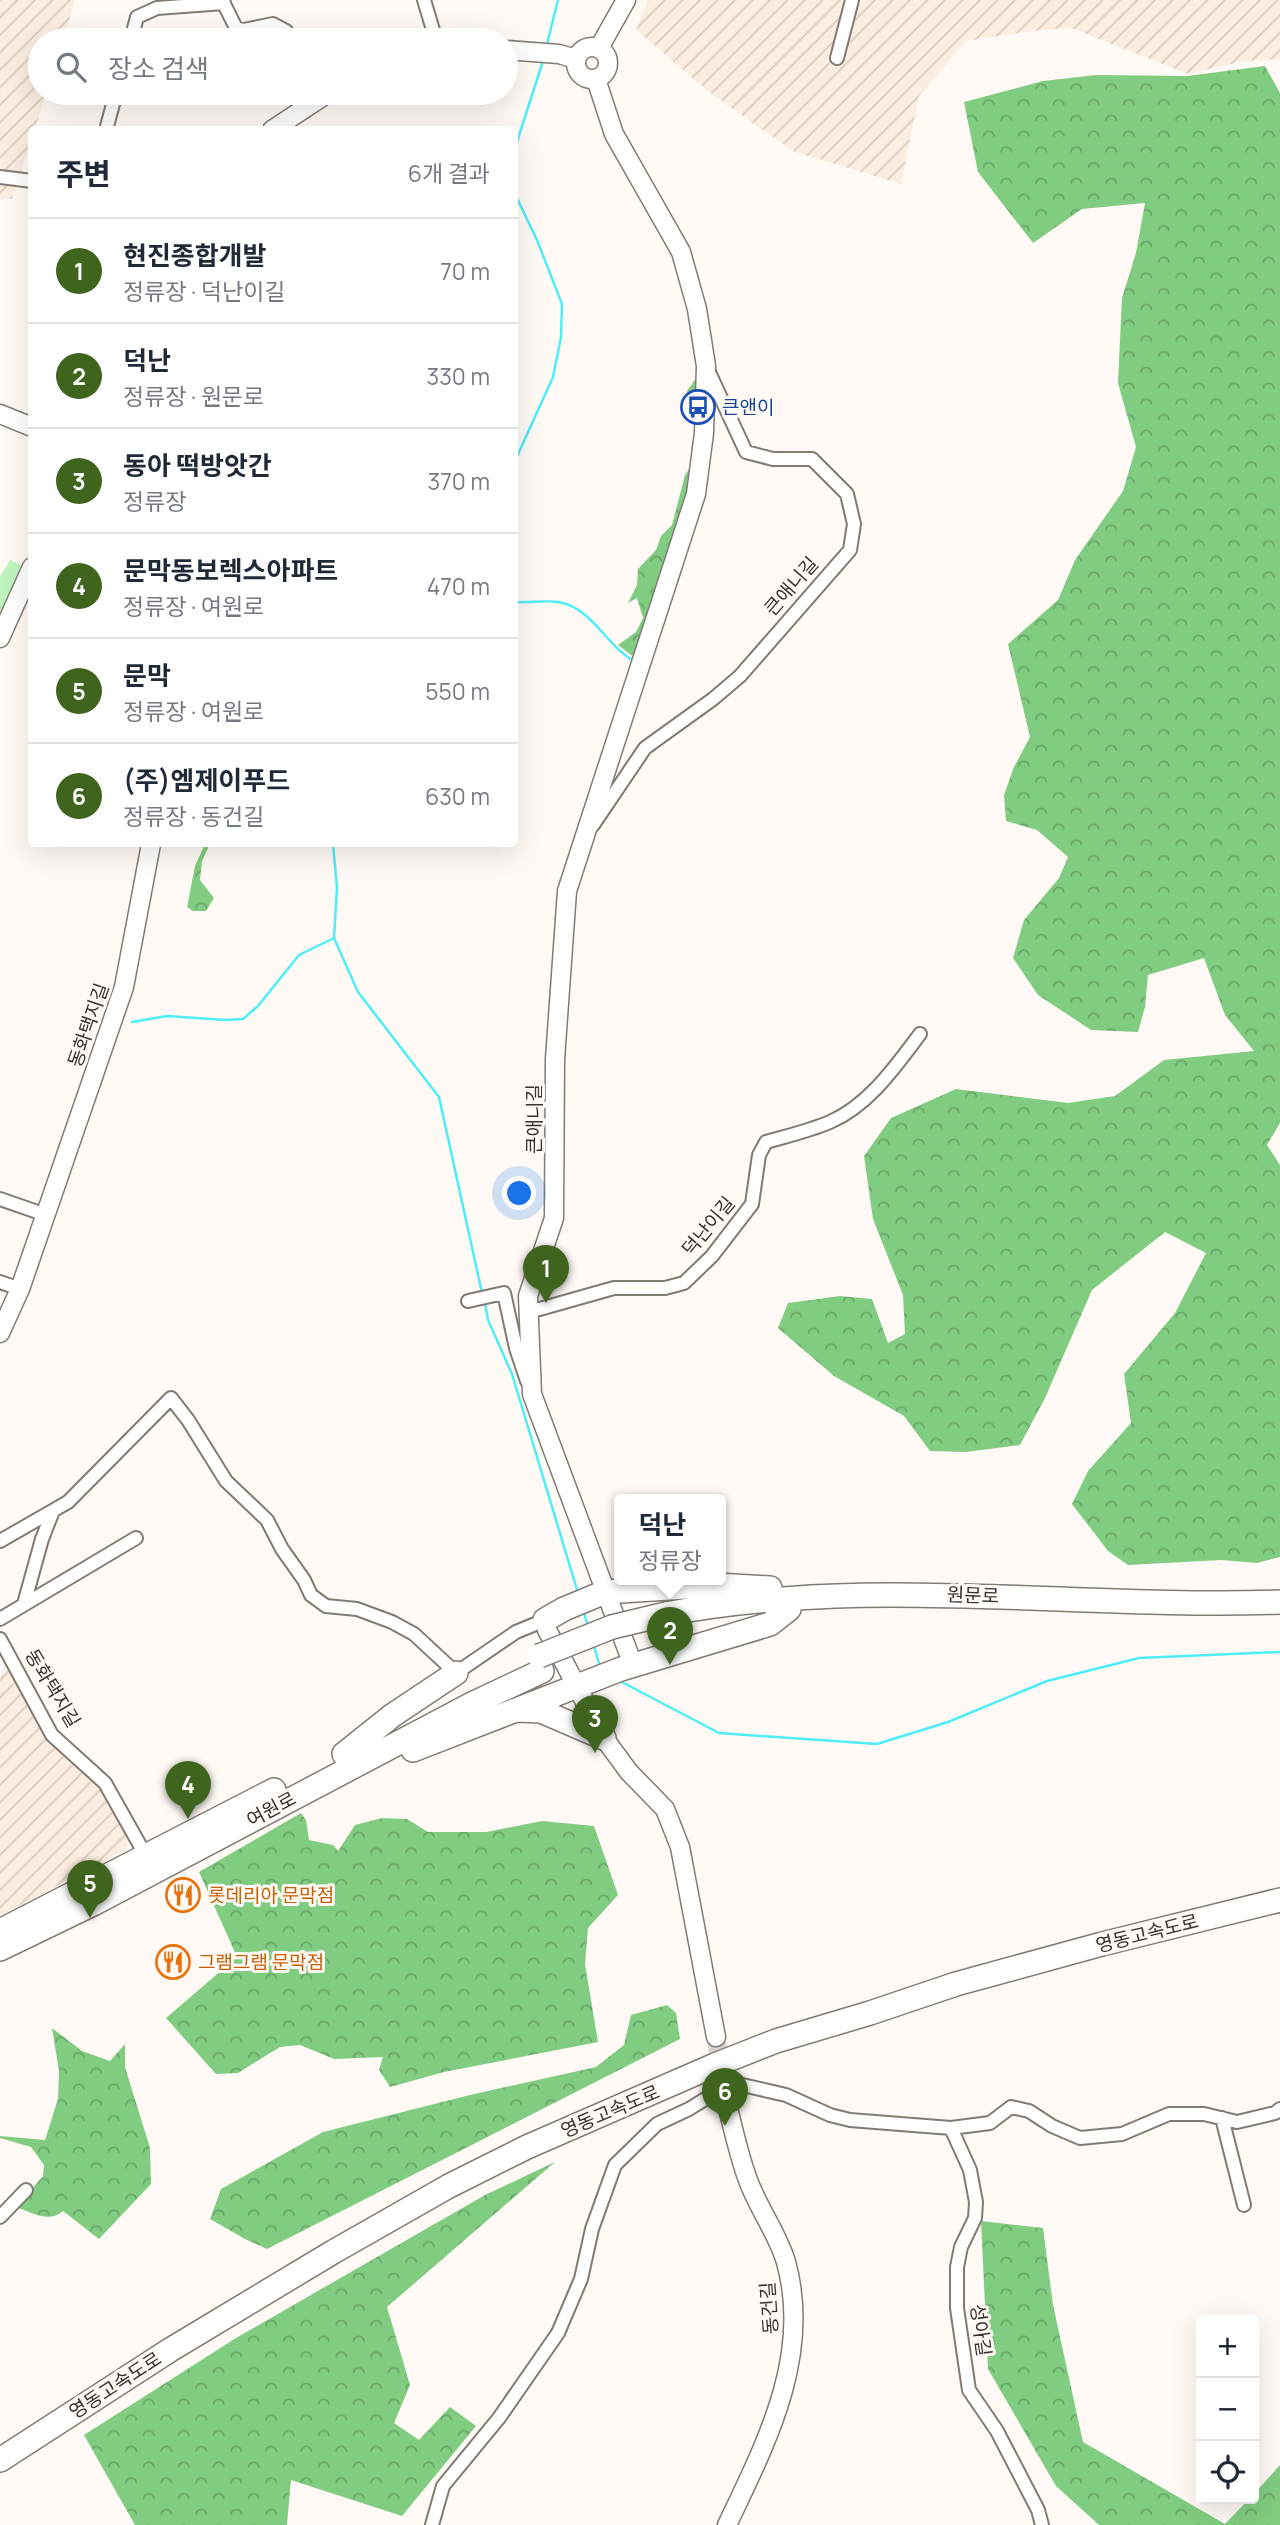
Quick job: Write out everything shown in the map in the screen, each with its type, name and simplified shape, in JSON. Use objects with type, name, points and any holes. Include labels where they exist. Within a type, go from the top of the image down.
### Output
[{"type":"highway","points":[[554,1614],[600,1594],[705,1585]]},
{"type":"highway","points":[[726,1585],[846,1595]]},
{"type":"highway","name":"원문로","points":[[668,1620],[717,1604],[771,1598],[846,1595],[948,1594],[1280,1602]]},
{"type":"highway","name":"원문로","points":[[668,1620],[846,1606],[1280,1616]]},
{"type":"highway","points":[[346,1761],[377,1764],[627,1667],[770,1624],[789,1609]]},
{"type":"highway","name":"여원로","points":[[0,1931],[150,1864],[346,1761],[612,1627],[668,1620]]},
{"type":"highway","points":[[346,1761],[393,1715],[456,1673]]},
{"type":"highway","points":[[511,1710],[541,1711],[604,1738]]},
{"type":"highway","name":"여원로","points":[[0,1949],[128,1894],[150,1864]]},
{"type":"highway","name":"영동고속도로","points":[[0,2445],[163,2338],[327,2238],[523,2134],[666,2071],[773,2029],[953,1971],[1098,1931],[1280,1889]]},
{"type":"highway","name":"영동고속도로","points":[[0,2460],[170,2350],[321,2259],[450,2186],[527,2147],[776,2041],[956,1984],[1280,1900]]},
{"type":"street","points":[[424,0],[432,28]]},
{"type":"street","points":[[599,48],[626,0]]},
{"type":"street","points":[[837,58],[852,0]]},
{"type":"street","points":[[134,28],[137,18],[157,8],[223,2],[236,28]]},
{"type":"street","points":[[254,28],[274,24],[281,28]]},
{"type":"street","points":[[518,51],[568,56],[593,46],[606,54],[609,63],[606,73],[596,79],[582,76],[568,56]]},
{"type":"street","name":"큰애니길","points":[[596,79],[614,134],[681,252],[696,309],[706,366],[704,433],[696,494],[567,891],[555,1059],[554,1218],[528,1296],[532,1394],[627,1667]]},
{"type":"street","points":[[107,126],[113,105]]},
{"type":"street","points":[[276,126],[297,105]]},
{"type":"street","points":[[0,177],[28,180]]},
{"type":"street","name":"큰애니길","points":[[582,843],[645,748],[740,676],[850,550],[854,524],[847,494],[812,459],[773,459],[746,452],[706,366]]},
{"type":"street","points":[[0,414],[28,425]]},
{"type":"street","points":[[0,638],[26,596]]},
{"type":"street","name":"동화택지길","points":[[0,1333],[20,1289],[124,987],[150,847]]},
{"type":"street","name":"덕난이길","points":[[529,1312],[614,1288],[665,1288],[684,1283],[712,1256],[752,1204],[759,1155],[766,1142],[832,1122],[868,1097],[892,1072],[920,1034]]},
{"type":"street","points":[[0,1199],[46,1215]]},
{"type":"street","points":[[0,1282],[20,1289]]},
{"type":"street","points":[[471,1300],[504,1293],[516,1348],[532,1394]]},
{"type":"street","points":[[0,1541],[68,1503],[171,1398],[226,1481],[267,1520],[311,1595],[326,1606],[357,1609],[392,1622],[414,1634],[456,1673],[516,1632],[554,1614]]},
{"type":"street","points":[[24,1604],[42,1539],[53,1511]]},
{"type":"street","points":[[0,1619],[136,1538]]},
{"type":"street","points":[[554,1614],[547,1630],[585,1682],[604,1738],[629,1772],[665,1809],[680,1847],[716,2037]]},
{"type":"street","name":"동화택지길","points":[[0,1643],[52,1735],[105,1783],[150,1864]]},
{"type":"street","points":[[432,2525],[443,2486],[499,2418],[558,2333],[581,2279],[592,2229],[615,2165],[657,2124],[689,2109],[723,2088],[738,2084],[786,2095],[830,2115],[850,2120],[951,2128],[990,2123],[1011,2108],[1028,2111],[1052,2126],[1080,2138],[1122,2134],[1168,2115],[1204,2114],[1237,2122],[1275,2113],[1280,2109]]},
{"type":"street","name":"동건길","points":[[723,2088],[747,2179],[786,2261],[794,2314],[790,2368],[771,2431],[727,2525]]},
{"type":"street","points":[[1222,2119],[1244,2205]]},
{"type":"street","name":"성아길","points":[[951,2128],[970,2170],[976,2202],[975,2218],[961,2247],[957,2267],[957,2308],[969,2390],[998,2431],[1038,2510],[1042,2525]]},
{"type":"street","points":[[0,2217],[26,2190]]},
{"type":"shaded area","points":[[0,0],[75,0],[67,28],[28,28],[28,105],[42,105],[36,126],[28,126],[28,149],[12,199],[0,199]]},
{"type":"shaded area","points":[[648,0],[1280,0],[1280,59],[1244,61],[1188,74],[1071,28],[966,41],[919,96],[901,184],[793,151],[713,95],[636,30]]},
{"type":"shaded area","points":[[7,1659],[46,1735],[60,1752],[84,1769],[115,1808],[128,1836],[127,1849],[0,1916],[0,1679]]},
{"type":"green space","points":[[1265,66],[1280,93],[1280,1123],[1267,1145],[1280,1165],[1280,1557],[1257,1563],[1221,1560],[1128,1565],[1108,1551],[1072,1504],[1088,1471],[1131,1423],[1124,1374],[1175,1313],[1206,1253],[1165,1232],[1092,1290],[1045,1398],[1020,1445],[966,1452],[930,1451],[904,1416],[834,1376],[778,1328],[788,1303],[840,1296],[872,1299],[888,1343],[905,1334],[903,1295],[873,1219],[864,1156],[891,1118],[956,1089],[1068,1103],[1115,1096],[1164,1060],[1254,1051],[1225,1015],[1204,958],[1148,975],[1145,1007],[1138,1032],[1091,1030],[1038,995],[1013,958],[1024,920],[1059,878],[1068,857],[1037,830],[1006,821],[1004,795],[1014,767],[1030,737],[1008,644],[1058,600],[1075,560],[1123,491],[1136,447],[1118,383],[1122,298],[1136,253],[1145,203],[1082,209],[1033,243],[978,172],[964,102],[1043,81],[1096,75],[1187,76]]},
{"type":"green space","points":[[697,295],[705,353],[705,433],[690,499],[670,566],[638,656],[631,655],[618,645],[636,632],[643,618],[637,598],[628,603],[637,585],[638,569],[656,550],[661,536],[672,525],[685,475],[693,464],[692,445],[699,434],[687,391],[696,378]]},
{"type":"green space","points":[[10,560],[21,565],[0,616],[0,577]]},
{"type":"green space","points":[[204,847],[209,847],[202,861],[200,880],[214,898],[206,911],[193,911],[187,907],[195,866]]},
{"type":"green space","points":[[301,1813],[306,1820],[309,1840],[333,1845],[338,1851],[355,1825],[382,1818],[407,1819],[428,1832],[486,1832],[542,1821],[594,1826],[618,1895],[588,1928],[585,1964],[598,2042],[444,2072],[390,2087],[379,2070],[383,2057],[334,2059],[300,2045],[280,2047],[238,2073],[216,2074],[166,2018],[237,1957],[199,1872]]},
{"type":"green space","points":[[667,2005],[676,2013],[680,2039],[267,2249],[210,2219],[221,2189],[323,2132],[596,2067],[624,2045],[631,2015]]},
{"type":"green space","points":[[52,2028],[82,2051],[110,2061],[125,2044],[125,2067],[150,2148],[151,2184],[99,2239],[63,2211],[58,2215],[46,2217],[16,2207],[43,2176],[44,2165],[31,2147],[0,2138],[45,2140],[58,2099],[59,2071]]},
{"type":"green space","points":[[555,2162],[387,2307],[410,2385],[394,2423],[419,2440],[450,2407],[476,2426],[402,2516],[291,2480],[287,2525],[135,2525],[84,2435],[236,2338],[485,2195]]},
{"type":"green space","points":[[981,2221],[1043,2228],[1053,2305],[1083,2442],[1225,2524],[1244,2504],[1259,2504],[1259,2488],[1280,2465],[1280,2525],[1099,2525],[1056,2486],[988,2369]]},
{"type":"waterway","points":[[546,48],[558,0]]},
{"type":"waterway","points":[[518,139],[543,61]]},
{"type":"waterway","points":[[518,200],[562,304],[561,337],[553,377],[518,454]]},
{"type":"waterway","points":[[518,602],[554,601],[571,606],[582,612],[616,647],[636,662]]},
{"type":"waterway","points":[[333,847],[337,888],[334,938],[358,992],[439,1097],[482,1293]]},
{"type":"waterway","points":[[132,1022],[167,1016],[243,1019],[258,1006],[299,955],[334,938]]},
{"type":"waterway","points":[[485,1303],[488,1320],[512,1374],[578,1593]]},
{"type":"waterway","points":[[584,1613],[588,1626]]},
{"type":"waterway","points":[[594,1646],[600,1667]]},
{"type":"waterway","points":[[618,1680],[719,1733],[877,1744],[948,1722],[1047,1681],[1139,1658],[1280,1652]]},
{"type":"tunnel","points":[[716,2037],[723,2088]]},
{"type":"place","name":"큰앤이","points":[[698,407]]},
{"type":"place","name":"현진종합개발","points":[[546,1303]]},
{"type":"place","name":"덕난","points":[[670,1665]]},
{"type":"place","name":"동아 떡방앗간","points":[[595,1753]]},
{"type":"place","name":"문막동보렉스아파트","points":[[188,1819]]},
{"type":"place","name":"롯데리아 문막점","points":[[183,1895]]},
{"type":"place","name":"문막","points":[[90,1918]]},
{"type":"place","name":"그램그램 문막점","points":[[173,1962]]},
{"type":"place","name":"(주)엠제이푸드","points":[[725,2126]]}]
